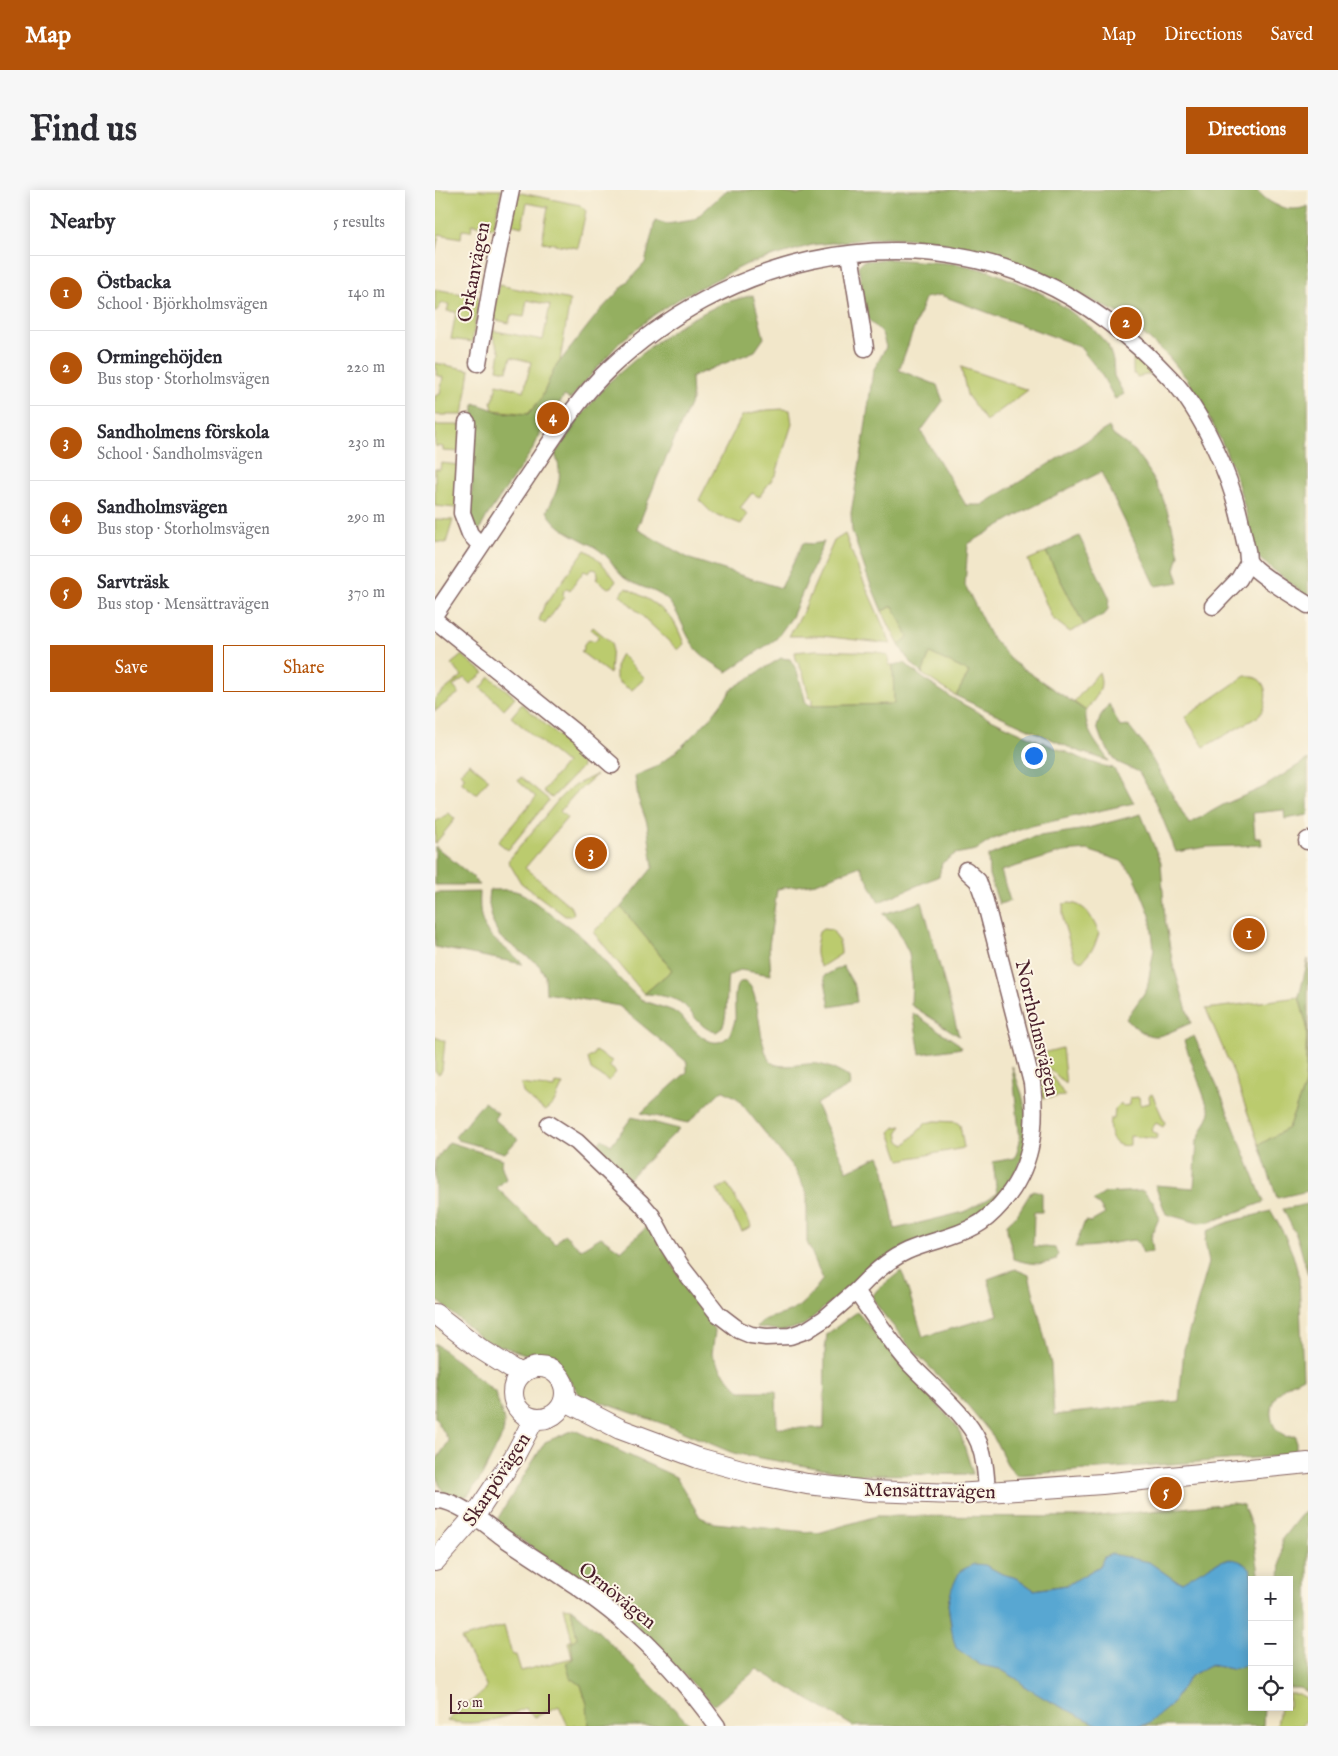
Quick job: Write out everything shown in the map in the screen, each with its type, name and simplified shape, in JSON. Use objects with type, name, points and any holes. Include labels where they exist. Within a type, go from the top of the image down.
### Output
[{"type":"street","name":"Orkanvägen","points":[[478,363],[492,281],[511,190]]},
{"type":"street","points":[[435,614],[578,404],[608,370],[644,339],[693,305],[760,274],[798,262],[850,254],[896,251],[930,253],[999,266],[1035,279],[1073,298],[1132,339],[1175,383],[1200,421],[1218,455],[1231,484],[1249,562],[1282,588],[1308,605]]},
{"type":"street","points":[[850,254],[865,348]]},
{"type":"street","points":[[467,422],[462,513],[470,534],[481,546]]},
{"type":"street","points":[[1213,606],[1239,579],[1249,562]]},
{"type":"street","points":[[435,620],[578,735],[611,765]]},
{"type":"street","name":"Norrholmsvägen","points":[[549,1124],[577,1142],[641,1203],[652,1216],[678,1261],[707,1300],[725,1320],[739,1330],[751,1335],[766,1337],[790,1336],[807,1330],[857,1291],[877,1271],[907,1251],[976,1226],[994,1212],[1017,1183],[1025,1166],[1034,1128],[1035,1105],[1032,1083],[985,901],[977,881],[966,870]]},
{"type":"street","points":[[857,1291],[882,1330],[968,1425],[979,1442],[984,1460],[987,1492]]},
{"type":"street","points":[[435,1314],[479,1348],[519,1374]]},
{"type":"street","points":[[542,1367],[553,1371],[564,1384],[566,1400],[561,1409],[551,1418],[534,1419],[521,1410],[514,1397],[514,1383],[519,1374],[526,1369],[542,1367]]},
{"type":"street","name":"Mensättravägen","points":[[566,1400],[620,1429],[689,1455],[756,1474],[807,1484],[869,1491],[955,1494],[987,1492],[1102,1484],[1308,1463]]},
{"type":"street","name":"Skarpövägen","points":[[439,1550],[474,1517],[514,1457],[534,1419]]},
{"type":"street","name":"Ornövägen","points":[[435,1500],[447,1501],[474,1517],[576,1586],[619,1619],[667,1665],[717,1726]]},
{"type":"green space","points":[[435,190],[501,190],[494,228],[472,224],[471,231],[462,230],[461,238],[439,234],[435,254]]},
{"type":"green space","points":[[727,190],[781,190],[781,192],[798,195],[813,190],[1257,190],[1268,200],[1280,207],[1294,209],[1308,206],[1308,597],[1253,552],[1246,512],[1236,477],[1225,449],[1187,379],[1168,356],[1121,314],[1071,291],[1033,269],[978,251],[929,240],[887,237],[812,245],[747,264],[685,295],[654,315],[620,342],[570,399],[564,396],[543,428],[533,449],[487,516],[478,533],[471,528],[474,403],[500,412],[528,414],[541,399],[554,369],[598,313],[645,263],[655,221],[667,224],[694,220]]},
{"type":"green space","points":[[516,192],[580,205],[586,211],[578,248],[542,242],[548,207],[527,203],[522,227],[510,224]]},
{"type":"green space","points":[[890,259],[958,264],[990,271],[1037,291],[1066,308],[1093,329],[1108,345],[1113,360],[1114,376],[1124,394],[1115,399],[1100,372],[1079,346],[940,295],[925,298],[899,370],[937,385],[943,401],[921,431],[966,505],[982,505],[1109,427],[1113,435],[1135,451],[1149,471],[1162,496],[1172,525],[1179,555],[1175,569],[1179,582],[1156,586],[1101,472],[1019,514],[968,544],[965,585],[990,635],[1013,662],[1086,711],[1089,731],[1109,761],[1075,750],[956,696],[969,672],[930,653],[922,674],[907,658],[899,645],[908,637],[893,606],[882,611],[868,578],[852,531],[851,513],[873,371],[886,347],[882,333],[868,319],[858,266],[863,261]]},
{"type":"green space","points":[[499,285],[570,300],[560,361],[554,369],[541,399],[528,414],[493,410],[491,401],[493,401],[497,384],[524,391],[531,362],[511,357],[507,371],[497,369],[500,352],[490,330],[543,340],[550,305],[527,300],[524,317],[511,315],[509,323],[492,319]]},
{"type":"green space","points":[[435,289],[479,297],[472,342],[451,339],[456,312],[447,311],[449,304],[442,303],[435,313]]},
{"type":"green space","points":[[753,295],[764,338],[755,351],[691,377],[692,400],[637,529],[690,559],[781,588],[803,543],[824,542],[792,617],[776,639],[727,672],[695,648],[674,608],[665,598],[623,577],[604,554],[558,525],[547,511],[559,483],[559,469],[555,454],[580,417],[609,382],[650,347],[683,323],[723,303]]},
{"type":"green space","points":[[1137,356],[1148,366],[1152,372],[1151,374],[1137,377],[1133,372],[1133,359]]},
{"type":"green space","points":[[435,363],[470,370],[463,415],[435,415],[435,396],[440,394],[443,377],[436,375],[437,368]]},
{"type":"green space","points":[[961,367],[1028,390],[986,421],[967,395]]},
{"type":"green space","points":[[767,410],[790,410],[792,424],[776,474],[759,497],[752,493],[740,508],[748,514],[741,524],[712,513],[699,500],[742,416]]},
{"type":"green space","points":[[435,425],[462,425],[460,452],[443,451],[443,447],[435,446]]},
{"type":"green space","points":[[441,463],[459,465],[456,508],[435,506],[435,469],[440,469]]},
{"type":"green space","points":[[435,519],[453,520],[446,543],[435,542]]},
{"type":"green space","points":[[845,534],[891,644],[822,636],[789,636],[801,616],[834,541]]},
{"type":"green space","points":[[1079,536],[1109,597],[1108,609],[1105,614],[1084,625],[1046,552]]},
{"type":"green space","points":[[585,550],[598,559],[616,581],[612,587],[608,588],[596,579],[598,575],[597,570],[592,569],[589,573],[584,571],[570,590],[567,588],[564,590],[563,595],[565,597],[545,624],[539,620],[544,606]]},
{"type":"green space","points":[[1046,552],[1084,625],[1070,632],[1052,618],[1028,560]]},
{"type":"green space","points":[[626,588],[657,605],[672,619],[684,644],[678,650],[620,595]]},
{"type":"green space","points":[[893,606],[909,637],[899,645],[882,611]]},
{"type":"green space","points":[[593,627],[612,643],[610,674],[581,652],[584,651],[586,642],[590,640],[595,641],[599,636],[591,630]]},
{"type":"green space","points":[[816,650],[877,652],[888,656],[889,665],[893,665],[894,704],[812,706],[812,699],[809,697],[795,652]]},
{"type":"green space","points":[[930,653],[969,672],[956,696],[922,674]]},
{"type":"green space","points":[[621,654],[645,678],[632,690],[616,679],[617,663]]},
{"type":"green space","points":[[462,655],[484,673],[470,684],[464,678],[453,686],[459,693],[435,711],[435,698],[462,676],[451,664]]},
{"type":"green space","points":[[781,658],[790,659],[797,671],[806,703],[812,706],[894,704],[893,665],[905,663],[938,689],[994,720],[1032,738],[1097,764],[1113,768],[1134,803],[1022,828],[993,839],[976,850],[955,854],[942,863],[939,876],[879,902],[860,866],[816,883],[777,889],[769,946],[771,975],[740,970],[728,976],[724,1023],[716,1032],[710,1030],[701,1024],[683,1004],[675,999],[644,994],[672,970],[621,907],[653,867],[647,823],[638,798],[635,776],[654,768],[677,751],[710,718],[733,688]]},
{"type":"green space","points":[[1099,672],[1101,678],[1100,688],[1086,711],[1074,702]]},
{"type":"green space","points":[[1245,676],[1253,677],[1263,684],[1266,696],[1263,710],[1259,716],[1204,747],[1185,717]]},
{"type":"green space","points":[[490,677],[515,697],[504,709],[481,688]]},
{"type":"green space","points":[[522,704],[579,754],[582,767],[552,798],[543,791],[566,763],[511,717]]},
{"type":"green space","points":[[1109,704],[1120,727],[1129,726],[1144,745],[1189,824],[1223,805],[1264,787],[1308,759],[1308,815],[1285,819],[1284,810],[1253,813],[1255,838],[1261,838],[1262,845],[1207,847],[1176,852],[1156,802],[1139,772],[1117,762],[1102,741],[1097,727],[1101,715]]},
{"type":"green space","points":[[469,763],[489,779],[476,794],[461,782],[465,777],[460,773]]},
{"type":"green space","points":[[596,775],[560,811],[567,818],[525,868],[570,906],[574,913],[571,916],[565,916],[521,883],[508,861],[571,787]]},
{"type":"green space","points":[[521,777],[549,800],[508,850],[498,842],[536,797],[518,781]]},
{"type":"green space","points":[[449,813],[455,819],[435,844],[435,822]]},
{"type":"green space","points":[[1141,814],[1161,863],[1165,919],[1173,965],[1191,1023],[1164,1035],[1157,1036],[1144,1033],[1126,1019],[1147,989],[1154,949],[1150,915],[1134,875],[1121,861],[1087,850],[1063,852],[1001,871],[1010,901],[999,904],[989,875],[988,856],[1033,837],[1080,830]]},
{"type":"green space","points":[[435,846],[474,878],[480,885],[435,885]]},
{"type":"green space","points":[[489,890],[512,890],[526,896],[581,937],[638,997],[673,1011],[697,1033],[711,1042],[725,1039],[731,1032],[735,1019],[736,989],[738,984],[742,982],[747,983],[754,996],[763,1043],[770,1061],[774,1064],[786,1066],[818,1064],[849,1077],[850,1086],[816,1104],[847,1171],[879,1156],[885,1170],[895,1229],[964,1212],[997,1194],[993,1162],[1015,1158],[1020,1141],[1012,1066],[1022,1094],[1027,1118],[1024,1155],[1013,1176],[988,1209],[973,1220],[858,1279],[804,1325],[783,1331],[757,1327],[760,1323],[771,1317],[785,1314],[799,1306],[823,1279],[807,1242],[807,1193],[795,1170],[737,1098],[722,1090],[688,1123],[641,1113],[687,1072],[687,1062],[619,1006],[546,993],[545,976],[539,965],[500,937],[493,923],[488,900]]},
{"type":"green space","points":[[480,892],[480,907],[485,928],[490,935],[523,964],[435,947],[435,893]]},
{"type":"green space","points":[[922,902],[959,1036],[911,1005],[912,979],[909,953],[895,925],[883,914]]},
{"type":"green space","points":[[1070,903],[1085,909],[1099,933],[1094,947],[1082,962],[1074,957],[1063,921],[1063,904]]},
{"type":"green space","points":[[621,907],[672,970],[644,994],[593,932]]},
{"type":"green space","points":[[823,929],[832,930],[840,944],[841,954],[821,967],[818,963],[816,950],[819,932]]},
{"type":"green space","points":[[1308,959],[1308,1191],[1277,1198],[1259,1145],[1288,1128],[1305,1085],[1307,1026],[1299,997]]},
{"type":"green space","points":[[843,966],[855,987],[857,1002],[830,1007],[824,976]]},
{"type":"green space","points":[[1299,997],[1307,1026],[1305,1085],[1288,1128],[1259,1145],[1234,1074],[1206,1009]]},
{"type":"green space","points":[[913,1013],[959,1044],[962,1048],[920,1054]]},
{"type":"green space","points":[[1194,1036],[1221,1095],[1264,1202],[1210,1222],[1198,1223],[1166,1214],[1155,1185],[1194,1188],[1197,1141],[1210,1113],[1184,1041]]},
{"type":"green space","points":[[435,1037],[445,1041],[442,1070],[439,1074],[435,1071]]},
{"type":"green space","points":[[1062,1048],[1066,1084],[1037,1061],[1035,1055]]},
{"type":"green space","points":[[595,1051],[612,1061],[609,1066],[616,1072],[609,1081],[591,1070],[588,1058],[593,1056]]},
{"type":"green space","points":[[1038,1067],[1052,1076],[1065,1096],[1043,1098]]},
{"type":"green space","points":[[556,1083],[563,1084],[554,1103],[545,1111],[523,1093],[521,1084],[555,1088]]},
{"type":"green space","points":[[1152,1094],[1165,1123],[1163,1127],[1156,1123],[1151,1130],[1158,1135],[1156,1139],[1130,1136],[1130,1145],[1119,1145],[1113,1139],[1110,1130],[1110,1119],[1114,1119],[1115,1109],[1121,1103],[1122,1106],[1130,1105],[1130,1098],[1139,1097],[1140,1105],[1150,1103],[1149,1096]]},
{"type":"green space","points":[[484,1102],[498,1113],[494,1119],[518,1139],[505,1153],[458,1140],[455,1137]]},
{"type":"green space","points":[[632,1117],[679,1129],[628,1179],[596,1147],[602,1139],[611,1145]]},
{"type":"green space","points":[[935,1121],[956,1122],[960,1125],[964,1148],[900,1160],[890,1132],[895,1127],[902,1126],[898,1131],[900,1141],[905,1145],[926,1123]]},
{"type":"green space","points":[[449,1142],[503,1159],[501,1164],[506,1179],[497,1188],[555,1244],[564,1234],[581,1249],[601,1237],[621,1251],[649,1225],[715,1331],[712,1354],[723,1372],[740,1391],[776,1391],[777,1428],[824,1428],[825,1349],[827,1334],[857,1312],[959,1429],[973,1474],[855,1475],[733,1453],[664,1424],[580,1395],[564,1372],[540,1359],[483,1340],[435,1298],[435,1161]]},
{"type":"green space","points":[[727,1184],[750,1223],[751,1227],[742,1231],[717,1190]]},
{"type":"green space","points":[[1034,1190],[1042,1193],[1042,1212],[1034,1212],[1033,1246],[1055,1248],[1058,1254],[1056,1260],[1040,1264],[1013,1259],[1007,1229],[1007,1224],[1017,1215]]},
{"type":"green space","points":[[1143,1191],[1153,1201],[1159,1218],[1151,1237],[1153,1252],[1143,1253],[1139,1244],[1134,1240],[1097,1246],[1075,1247],[1085,1221],[1091,1222],[1105,1214],[1099,1205],[1093,1201],[1105,1193]]},
{"type":"green space","points":[[1308,1204],[1308,1275],[1298,1239],[1283,1209]]},
{"type":"green space","points":[[1271,1211],[1293,1255],[1299,1277],[1303,1377],[1280,1391],[1271,1408],[1273,1424],[1276,1429],[1284,1436],[1296,1436],[1296,1455],[1016,1475],[1007,1464],[993,1436],[969,1407],[910,1347],[872,1297],[877,1290],[901,1271],[923,1337],[998,1315],[988,1279],[1015,1269],[1029,1275],[1051,1364],[1054,1415],[1179,1401],[1184,1349],[1209,1263],[1205,1241],[1207,1231],[1229,1222]]},
{"type":"green space","points":[[435,1343],[495,1392],[504,1421],[503,1434],[482,1476],[468,1495],[458,1500],[444,1494],[437,1479],[435,1462],[449,1441],[435,1417]]},
{"type":"green space","points":[[574,1430],[676,1477],[700,1517],[714,1523],[818,1533],[877,1516],[1089,1517],[1233,1503],[1243,1505],[1252,1527],[1259,1576],[1251,1576],[1250,1568],[1182,1582],[1173,1579],[1149,1562],[1104,1557],[1100,1566],[1067,1585],[1034,1590],[1017,1578],[1002,1574],[985,1565],[949,1597],[951,1627],[980,1664],[1000,1669],[1017,1679],[1027,1688],[1103,1726],[853,1726],[757,1669],[714,1705],[612,1602],[499,1525],[498,1518],[545,1442]]},
{"type":"green space","points":[[1308,1510],[1308,1692],[1299,1688],[1293,1688],[1293,1576],[1280,1576],[1282,1539],[1300,1516]]},
{"type":"green space","points":[[564,1607],[571,1608],[577,1638],[570,1677],[581,1685],[587,1704],[589,1726],[568,1726],[559,1706],[535,1717],[525,1708],[496,1719],[477,1723],[447,1721],[486,1689],[486,1685],[461,1639],[504,1626],[512,1655],[516,1655],[521,1671],[572,1658],[568,1642],[572,1640]]},
{"type":"green space","points":[[571,1608],[599,1632],[691,1726],[589,1726],[587,1704],[581,1685],[570,1677],[566,1663],[573,1659],[571,1642],[577,1638]]},
{"type":"green space","points":[[1248,1663],[1248,1711],[1264,1711],[1263,1726],[1138,1726],[1148,1723],[1171,1705],[1190,1676],[1211,1665],[1231,1669]]},
{"type":"green space","points":[[1293,1694],[1299,1694],[1308,1699],[1308,1717],[1302,1726],[1277,1726],[1279,1711],[1293,1711]]},
{"type":"water","points":[[1112,1554],[1149,1562],[1173,1579],[1182,1582],[1208,1566],[1223,1560],[1238,1561],[1250,1568],[1251,1576],[1248,1576],[1248,1664],[1231,1669],[1211,1665],[1190,1676],[1171,1705],[1148,1724],[1138,1726],[1100,1726],[1049,1701],[1000,1669],[980,1665],[956,1648],[948,1604],[952,1588],[960,1571],[974,1564],[985,1565],[1002,1574],[1017,1578],[1034,1590],[1067,1585],[1100,1566],[1104,1557]]},
{"type":"place","name":"Ormingehöjden","points":[[1126,323]]},
{"type":"place","name":"Sandholmsvägen","points":[[553,418]]},
{"type":"place","name":"Sandholmens förskola","points":[[591,853]]},
{"type":"place","name":"Östbacka","points":[[1249,934]]},
{"type":"place","name":"Sarvträsk","points":[[1166,1493]]}]
